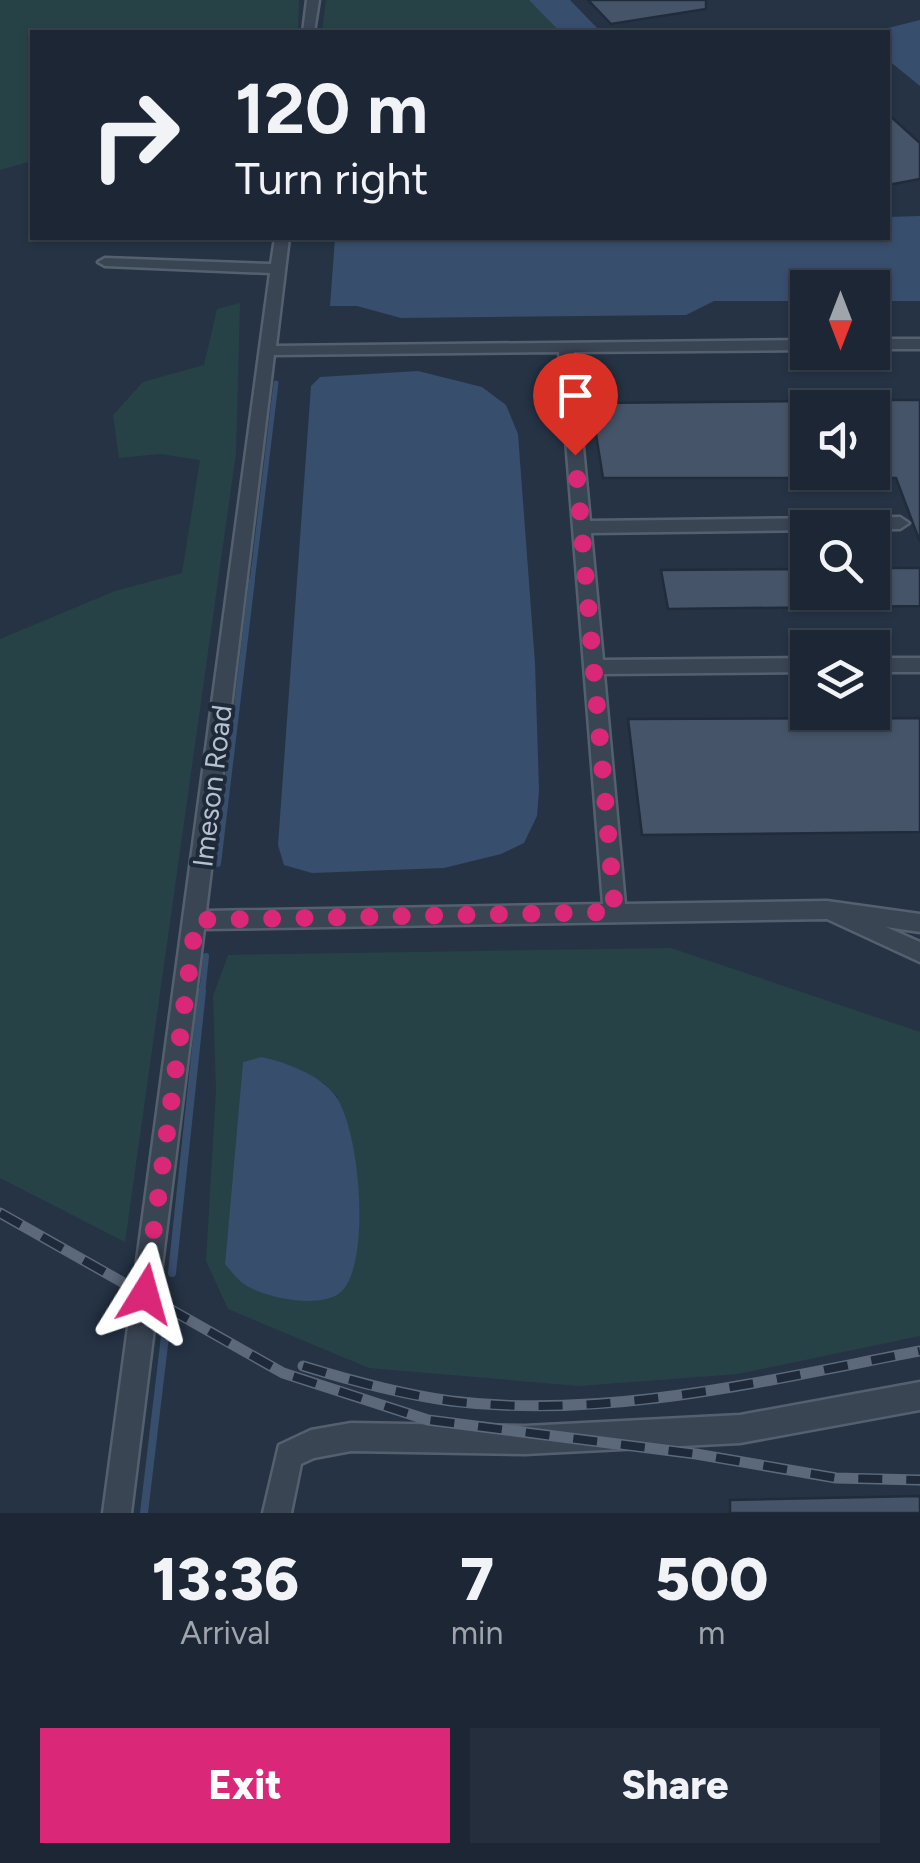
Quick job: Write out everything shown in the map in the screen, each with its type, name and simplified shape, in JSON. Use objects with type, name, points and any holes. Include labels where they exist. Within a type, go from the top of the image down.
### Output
[{"type":"street","points":[[309,30],[312,0]]},
{"type":"street","name":"Imeson Road","points":[[118,1513],[282,240]]},
{"type":"street","points":[[106,262],[277,269]]},
{"type":"street","points":[[890,344],[920,344]]},
{"type":"street","points":[[266,351],[790,345]]},
{"type":"street","points":[[566,348],[615,912]]},
{"type":"street","points":[[582,527],[900,523]]},
{"type":"street","points":[[890,665],[920,665]]},
{"type":"street","points":[[594,667],[790,666]]},
{"type":"street","points":[[196,920],[826,910],[920,923]]},
{"type":"street","points":[[826,910],[920,952]]},
{"type":"street","points":[[277,1513],[289,1455],[311,1444],[351,1437],[525,1440],[678,1434],[790,1422],[920,1396]]},
{"type":"green space","points":[[0,0],[299,0],[298,30],[30,30],[30,162],[0,170]]},
{"type":"green space","points":[[326,0],[529,0],[558,30],[322,30]]},
{"type":"green space","points":[[240,303],[236,453],[125,1242],[0,1178],[0,639],[115,591],[182,573],[200,460],[160,454],[119,458],[113,415],[143,382],[204,365],[217,309]]},
{"type":"green space","points":[[671,948],[920,1032],[920,1336],[738,1374],[579,1386],[369,1368],[228,1309],[206,1261],[216,1090],[213,996],[228,955]],"holes":[[[261,1057],[324,1083],[338,1097],[225,1264],[243,1062]]]},
{"type":"water","points":[[529,0],[570,0],[599,30],[558,30]]},
{"type":"water","points":[[920,20],[920,86],[890,62],[890,30],[880,30]]},
{"type":"water","points":[[920,216],[920,301],[890,301],[890,270],[790,270],[790,301],[714,301],[686,315],[401,318],[357,306],[330,306],[335,240],[890,240],[890,217]]},
{"type":"water","points":[[418,371],[482,387],[506,405],[518,434],[535,663],[537,816],[524,843],[501,854],[444,868],[312,873],[284,865],[278,845],[311,386],[320,377]]},
{"type":"water","points":[[261,1057],[319,1080],[343,1110],[356,1163],[359,1225],[351,1276],[341,1292],[332,1297],[305,1301],[275,1297],[249,1287],[225,1264],[243,1062]]},
{"type":"building","points":[[588,0],[706,0],[706,9],[611,24]]},
{"type":"building","points":[[890,116],[920,143],[920,179],[890,185]]},
{"type":"building","points":[[890,400],[920,400],[920,542],[896,478],[890,478]]},
{"type":"building","points":[[790,401],[790,478],[603,478],[591,403]]},
{"type":"building","points":[[890,568],[920,568],[920,606],[890,606]]},
{"type":"building","points":[[790,569],[790,608],[668,609],[661,570]]},
{"type":"building","points":[[790,718],[790,730],[890,730],[890,718],[920,718],[920,832],[642,835],[628,719]]},
{"type":"building","points":[[920,1496],[920,1513],[730,1513],[730,1500]]},
{"type":"waterway","points":[[252,582],[276,383]]},
{"type":"waterway","points":[[218,864],[252,580]]},
{"type":"waterway","points":[[202,994],[206,956]]},
{"type":"waterway","points":[[172,1273],[202,991]]},
{"type":"waterway","points":[[144,1513],[166,1328]]},
{"type":"railway","points":[[0,1213],[283,1373],[428,1420],[696,1454],[836,1478],[920,1480]]},
{"type":"railway","points":[[303,1366],[451,1401],[569,1405],[746,1385],[920,1351]]},
{"type":"route","points":[[145,1294],[196,920],[615,912],[575,455]]}]
